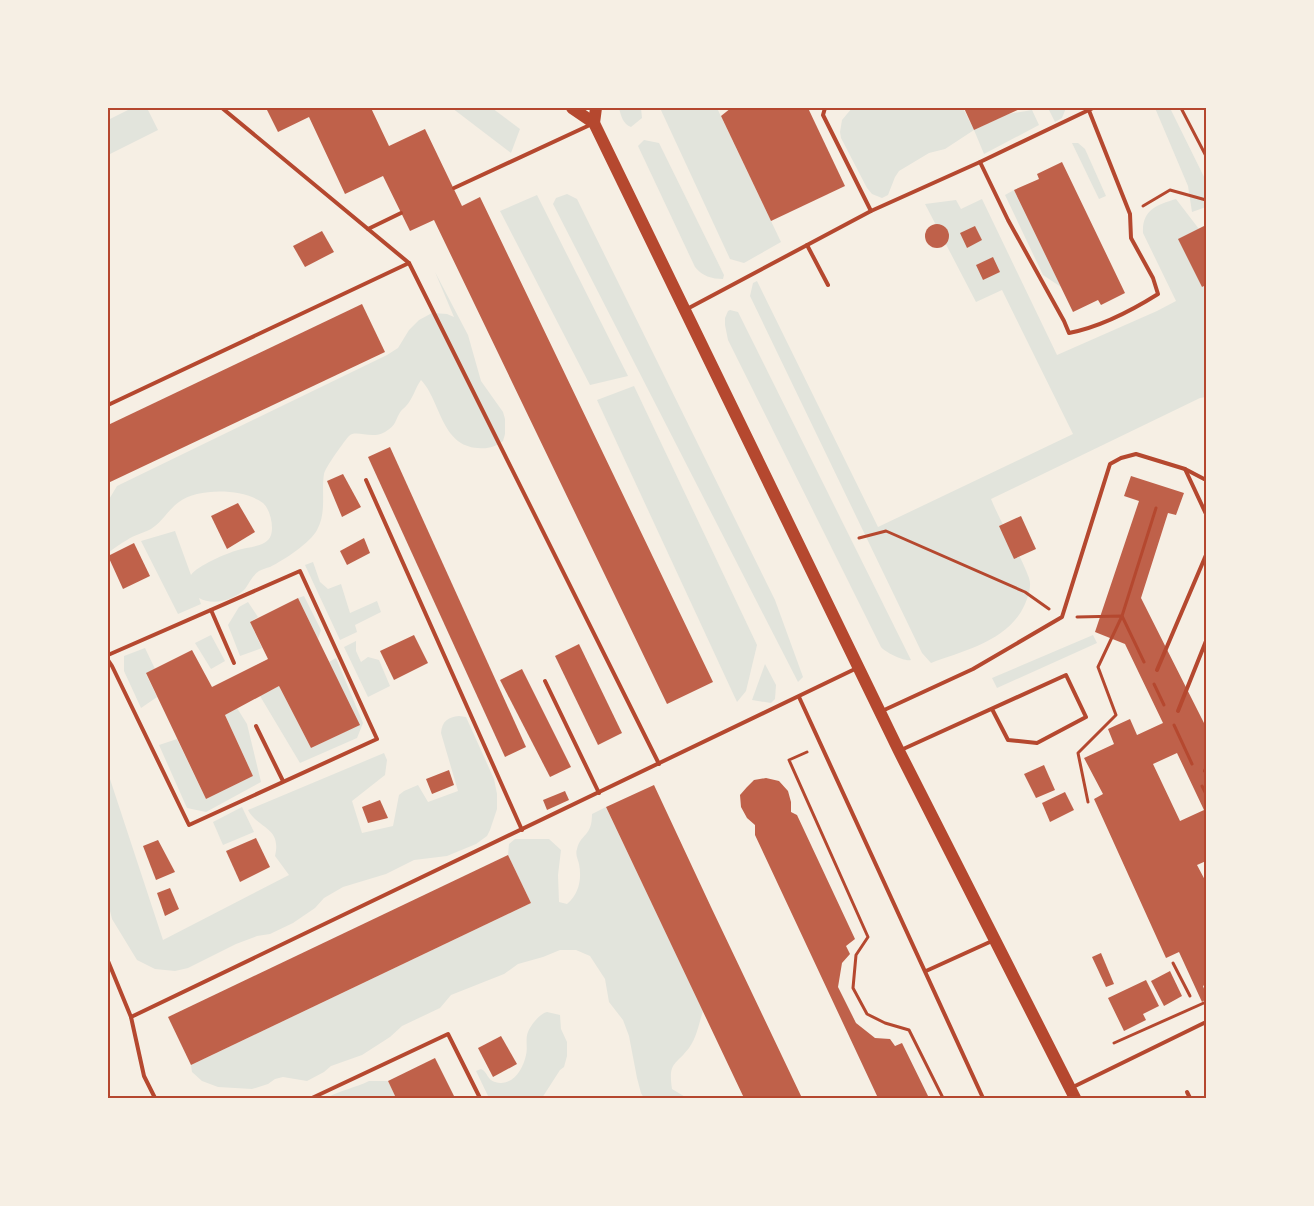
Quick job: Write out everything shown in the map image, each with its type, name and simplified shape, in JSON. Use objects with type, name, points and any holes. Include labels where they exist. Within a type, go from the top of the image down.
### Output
[{"type":"main road","points":[[572,108],[594,123],[858,668],[1073,1093]]},
{"type":"main road","points":[[594,123],[596,108]]},
{"type":"lane","points":[[222,108],[409,263],[660,764]]},
{"type":"lane","points":[[825,108],[822,115],[871,211]]},
{"type":"lane","points":[[685,310],[871,211],[980,162],[1090,108],[1130,214],[1131,238],[1153,278],[1158,294],[1140,305],[1087,330],[1069,333],[1008,220],[980,162]]},
{"type":"lane","points":[[454,188],[594,123]]},
{"type":"lane","points":[[368,230],[401,213]]},
{"type":"lane","points":[[807,245],[828,285]]},
{"type":"lane","points":[[108,405],[409,263]]},
{"type":"lane","points":[[880,712],[973,669],[1062,618],[1110,464],[1120,458],[1136,454],[1185,469],[1206,480]]},
{"type":"lane","points":[[1185,469],[1206,514]]},
{"type":"lane","points":[[366,480],[522,830]]},
{"type":"lane","points":[[1157,670],[1206,555]]},
{"type":"lane","points":[[108,655],[300,571],[377,739],[189,825],[108,660]]},
{"type":"lane","points":[[211,610],[234,663]]},
{"type":"lane","points":[[1178,711],[1206,641]]},
{"type":"lane","points":[[132,1017],[858,668]]},
{"type":"lane","points":[[899,751],[992,708],[1066,675],[1086,717],[1037,743],[1008,740],[992,708]]},
{"type":"lane","points":[[545,681],[599,793]]},
{"type":"lane","points":[[799,696],[983,1098]]},
{"type":"lane","points":[[256,726],[283,781]]},
{"type":"lane","points":[[926,972],[995,940]]},
{"type":"lane","points":[[108,961],[132,1017],[144,1076],[155,1098]]},
{"type":"lane","points":[[1073,1093],[1206,1022]]},
{"type":"lane","points":[[312,1098],[448,1034],[480,1098]]},
{"type":"lane","points":[[1187,1092],[1190,1098]]},
{"type":"path","points":[[1181,108],[1206,156]]},
{"type":"path","points":[[1130,214],[1170,190],[1206,200]]},
{"type":"path","points":[[859,538],[886,531],[1025,592],[1062,618],[1122,616]]},
{"type":"path","points":[[811,751],[789,760],[868,937],[856,955],[853,988],[867,1014],[885,1023],[909,1030],[943,1098]]},
{"type":"path","points":[[1173,963],[1190,996]]},
{"type":"path","points":[[1114,1043],[1206,1002]]},
{"type":"shaded area","points":[[132,108],[147,108],[158,130],[108,155],[108,120]]},
{"type":"shaded area","points":[[452,108],[492,108],[520,129],[511,153]]},
{"type":"shaded area","points":[[619,108],[641,108],[642,118],[631,127],[628,126],[624,122]]},
{"type":"shaded area","points":[[660,108],[717,108],[781,242],[744,263],[730,259]]},
{"type":"shaded area","points":[[852,108],[963,108],[974,130],[945,149],[929,153],[899,171],[888,195],[882,198],[872,194],[867,188],[841,138],[842,120]]},
{"type":"shaded area","points":[[1048,108],[1066,108],[1062,118],[1055,122]]},
{"type":"shaded area","points":[[1155,108],[1170,108],[1206,181],[1206,207],[1192,212],[1188,186]]},
{"type":"shaded area","points":[[1032,110],[1039,125],[984,154],[974,130],[1008,114]]},
{"type":"shaded area","points":[[644,140],[659,143],[724,275],[723,279],[701,273],[695,267],[638,146]]},
{"type":"shaded area","points":[[1072,143],[1078,143],[1085,149],[1106,196],[1099,199]]},
{"type":"shaded area","points":[[1014,190],[1061,287],[1043,275],[1005,195]]},
{"type":"shaded area","points":[[567,194],[577,199],[775,600],[803,677],[798,682],[553,204],[556,198]]},
{"type":"shaded area","points":[[537,195],[628,376],[590,385],[500,211]]},
{"type":"shaded area","points":[[982,199],[1057,355],[1176,301],[1143,233],[1143,225],[1148,214],[1157,206],[1176,199],[1199,229],[1179,239],[1202,287],[1206,285],[1206,397],[1200,398],[991,499],[1030,581],[1025,604],[1018,617],[997,636],[931,663],[922,653],[750,296],[753,283],[757,281],[878,527],[1073,434],[1002,290],[976,302],[925,204],[956,200],[961,209]]},
{"type":"shaded area","points":[[435,272],[468,335],[481,381],[503,412],[505,434],[503,441],[491,447],[478,448],[466,445],[456,439],[443,421],[428,389],[421,380],[392,427],[380,434],[352,434],[335,454],[324,474],[322,516],[314,535],[289,556],[257,573],[245,589],[235,596],[217,602],[199,598],[201,604],[178,614],[141,541],[175,531],[191,575],[194,571],[220,557],[261,544],[269,539],[272,523],[269,513],[263,503],[254,498],[233,492],[209,492],[187,497],[175,505],[151,529],[130,538],[108,553],[108,501],[117,486],[387,355],[398,348],[409,330],[419,320],[432,313],[447,314],[454,317]]},
{"type":"shaded area","points":[[730,310],[738,312],[911,660],[904,660],[881,647],[728,340],[725,318]]},
{"type":"shaded area","points":[[634,386],[757,645],[746,691],[737,702],[597,400]]},
{"type":"shaded area","points":[[313,562],[320,582],[328,589],[341,584],[350,613],[377,601],[381,612],[355,625],[357,632],[340,640],[305,565]]},
{"type":"shaded area","points":[[304,596],[321,630],[318,639],[298,598]]},
{"type":"shaded area","points":[[248,602],[258,617],[250,622],[262,648],[240,656],[228,625],[239,607]]},
{"type":"shaded area","points":[[211,635],[225,661],[211,669],[195,643]]},
{"type":"shaded area","points":[[1093,635],[1097,643],[997,688],[992,678]]},
{"type":"shaded area","points":[[356,641],[356,651],[361,662],[368,657],[379,660],[390,686],[368,697],[344,647]]},
{"type":"shaded area","points":[[145,648],[155,669],[146,674],[157,697],[141,708],[124,671],[124,656]]},
{"type":"shaded area","points":[[336,658],[363,723],[357,738],[300,763],[260,696],[279,686],[311,748],[359,725],[329,662]]},
{"type":"shaded area","points":[[765,664],[776,685],[775,699],[771,703],[752,700]]},
{"type":"shaded area","points":[[237,708],[247,724],[261,782],[206,812],[187,808],[159,745],[177,739],[206,799],[253,776],[225,715]]},
{"type":"shaded area","points":[[459,716],[466,717],[494,779],[497,809],[487,836],[476,844],[447,856],[414,860],[386,874],[343,887],[324,898],[315,908],[293,923],[270,934],[257,936],[236,944],[188,968],[175,971],[155,969],[137,960],[112,919],[109,907],[108,773],[163,940],[289,875],[275,856],[276,846],[272,834],[248,810],[384,753],[387,760],[385,775],[352,801],[362,833],[393,826],[399,795],[404,791],[418,785],[428,802],[458,791],[441,733],[446,720]]},
{"type":"shaded area","points":[[242,807],[254,832],[223,845],[213,822]]},
{"type":"shaded area","points":[[606,807],[703,1011],[692,1044],[674,1065],[671,1074],[672,1089],[687,1098],[644,1098],[637,1078],[629,1036],[623,1020],[609,1002],[605,979],[590,956],[576,950],[560,950],[518,964],[504,974],[451,995],[440,1008],[402,1026],[390,1037],[362,1055],[331,1066],[307,1081],[283,1077],[252,1089],[218,1087],[202,1081],[192,1072],[191,1065],[531,903],[508,855],[509,844],[515,839],[549,839],[561,850],[558,875],[559,902],[567,904],[577,891],[580,881],[580,870],[576,853],[579,844],[590,827],[592,814]]},
{"type":"shaded area","points":[[547,1012],[560,1015],[561,1029],[567,1042],[567,1056],[564,1067],[560,1070],[542,1098],[489,1098],[476,1071],[481,1069],[490,1080],[501,1083],[507,1082],[516,1076],[525,1061],[529,1029],[538,1017]]},
{"type":"shaded area","points":[[369,1081],[388,1081],[396,1098],[327,1098],[337,1093]]},
{"type":"building","points":[[266,108],[371,108],[389,146],[425,129],[462,206],[480,197],[713,682],[667,704],[434,220],[410,231],[383,176],[345,194],[309,117],[278,132]]},
{"type":"building","points":[[731,108],[808,108],[845,186],[771,221],[721,116]]},
{"type":"building","points":[[964,108],[1022,108],[974,130]]},
{"type":"building","points":[[1062,162],[1125,293],[1101,305],[1098,300],[1073,312],[1014,190],[1039,179],[1037,174]]},
{"type":"building","points":[[937,224],[942,225],[948,231],[948,241],[942,247],[937,248],[932,247],[926,241],[925,236],[926,231],[932,225]]},
{"type":"building","points":[[1206,225],[1206,285],[1202,287],[1178,239]]},
{"type":"building","points":[[975,226],[982,240],[967,248],[960,233]]},
{"type":"building","points":[[322,231],[334,252],[305,267],[293,246]]},
{"type":"building","points":[[993,257],[1000,272],[983,280],[976,265]]},
{"type":"building","points":[[362,304],[385,352],[108,483],[108,425]]},
{"type":"building","points":[[390,447],[526,747],[505,757],[368,457]]},
{"type":"building","points":[[343,474],[361,507],[342,517],[327,481]]},
{"type":"building","points":[[1131,476],[1184,493],[1176,515],[1168,513],[1141,598],[1206,727],[1206,861],[1197,865],[1206,882],[1206,984],[1203,986],[1206,999],[1202,1002],[1179,952],[1166,958],[1094,799],[1103,794],[1084,758],[1114,744],[1108,729],[1130,719],[1137,735],[1163,723],[1125,644],[1095,632],[1139,501],[1124,496]],"holes":[[[1177,753],[1204,810],[1180,821],[1153,764]]]},
{"type":"building","points":[[238,503],[255,532],[227,549],[211,516]]},
{"type":"building","points":[[1021,516],[1036,549],[1014,559],[999,526]]},
{"type":"building","points":[[364,538],[370,553],[347,565],[340,551]]},
{"type":"building","points":[[134,543],[150,576],[123,589],[108,556]]},
{"type":"building","points":[[298,598],[360,725],[311,748],[279,686],[225,715],[253,776],[206,799],[146,673],[192,650],[212,687],[268,659],[250,622]]},
{"type":"building","points":[[414,635],[428,663],[394,680],[380,651]]},
{"type":"building","points":[[579,644],[622,733],[598,745],[555,656]]},
{"type":"building","points":[[522,669],[571,767],[550,777],[500,680]]},
{"type":"building","points":[[1044,765],[1055,790],[1036,798],[1024,774]]},
{"type":"building","points":[[449,770],[454,785],[432,794],[426,779]]},
{"type":"building","points":[[766,778],[779,781],[788,791],[791,812],[797,815],[855,939],[846,946],[850,954],[842,963],[838,987],[856,1023],[875,1038],[890,1039],[895,1046],[902,1043],[929,1098],[878,1098],[755,835],[755,825],[747,818],[741,807],[740,795],[754,780]]},
{"type":"building","points":[[654,785],[802,1098],[744,1098],[606,807]]},
{"type":"building","points":[[565,791],[569,800],[547,810],[543,800]]},
{"type":"building","points":[[1065,792],[1074,810],[1050,822],[1042,803]]},
{"type":"building","points":[[380,800],[388,818],[368,823],[362,807]]},
{"type":"building","points":[[256,838],[270,867],[240,882],[226,851]]},
{"type":"building","points":[[158,840],[175,872],[156,880],[143,846]]},
{"type":"building","points":[[508,855],[531,903],[191,1065],[168,1017]]},
{"type":"building","points":[[170,888],[179,909],[165,916],[157,893]]},
{"type":"building","points":[[1101,953],[1114,984],[1106,987],[1092,957]]},
{"type":"building","points":[[1170,971],[1182,996],[1164,1006],[1151,981]]},
{"type":"building","points":[[1146,980],[1159,1006],[1143,1014],[1146,1020],[1124,1031],[1108,998]]},
{"type":"building","points":[[501,1036],[517,1064],[493,1077],[478,1048]]},
{"type":"building","points":[[435,1058],[455,1098],[396,1098],[388,1081]]}]
